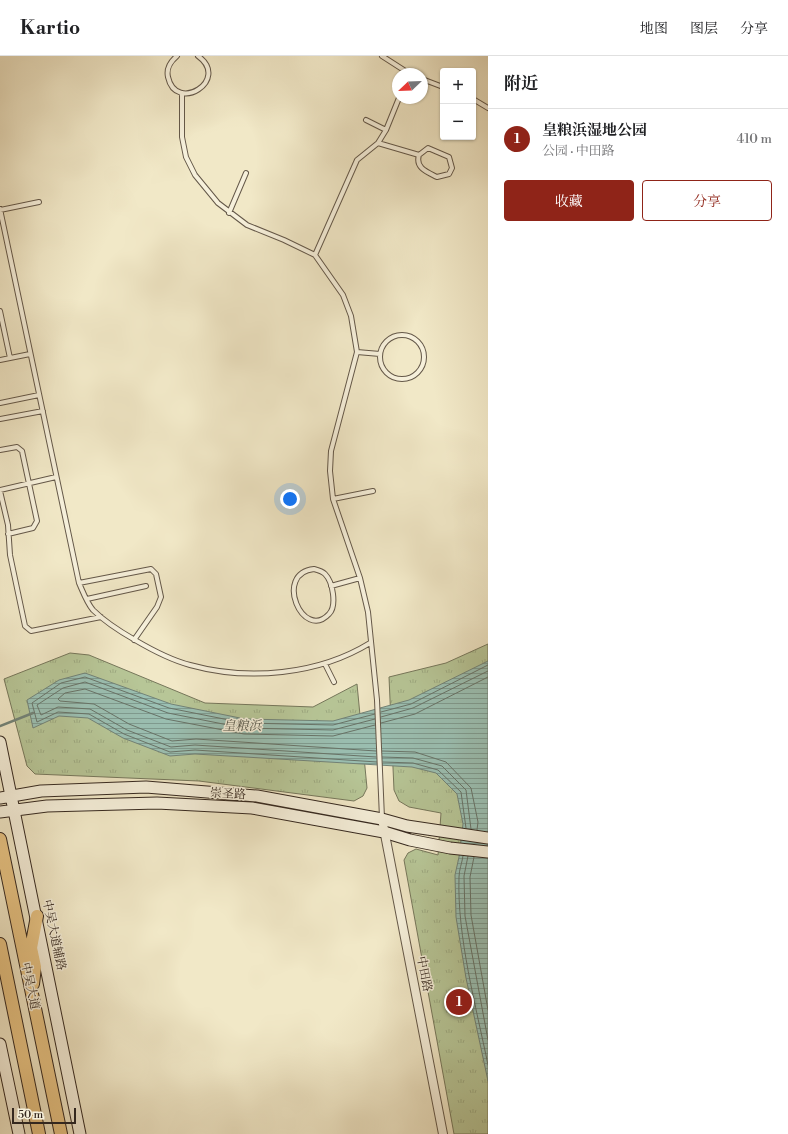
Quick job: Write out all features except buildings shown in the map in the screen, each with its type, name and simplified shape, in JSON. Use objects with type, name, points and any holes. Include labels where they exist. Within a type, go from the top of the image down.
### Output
[{"type":"main road","name":"中吴大道辅路","points":[[0,742],[5,797],[13,810],[37,916],[80,1134]]},
{"type":"main road","name":"崇圣路","points":[[5,797],[41,791],[146,787],[257,796],[448,833],[488,838]]},
{"type":"main road","name":"崇圣路","points":[[0,812],[47,806],[157,803],[252,808],[384,832],[410,840],[450,848],[488,852]]},
{"type":"main road","name":"中吴大道","points":[[0,839],[61,1134]]},
{"type":"main road","points":[[32,995],[35,967],[31,948],[37,916]]},
{"type":"main road","name":"中吴大道","points":[[0,944],[39,1134]]},
{"type":"main road","points":[[0,975],[10,991]]},
{"type":"main road","points":[[0,1044],[19,1134]]},
{"type":"main road","points":[[32,1103],[33,1134]]},
{"type":"street","name":"中田路","points":[[382,819],[443,1134]]},
{"type":"lane","points":[[177,56],[169,66],[167,72],[171,85],[182,93],[195,92],[205,84],[208,71],[206,64],[198,56]]},
{"type":"lane","points":[[382,56],[400,68]]},
{"type":"lane","points":[[428,81],[440,86]]},
{"type":"lane","points":[[182,93],[182,137],[186,157],[195,174],[218,203],[229,213],[247,225],[284,240],[315,255],[343,295],[351,316],[357,352],[331,451],[330,471],[333,499],[360,578],[368,612],[377,700],[382,819]]},
{"type":"lane","points":[[476,101],[488,108]]},
{"type":"lane","points":[[315,255],[357,160],[378,143],[386,130],[397,104]]},
{"type":"lane","points":[[366,120],[386,130]]},
{"type":"lane","points":[[378,143],[419,155]]},
{"type":"lane","points":[[428,148],[446,155],[451,160],[451,171],[441,178],[422,170],[418,163],[419,155],[428,148]]},
{"type":"lane","points":[[229,213],[246,173]]},
{"type":"lane","points":[[39,202],[0,209],[79,583],[92,610],[121,632],[154,651],[190,665],[238,673],[273,674],[325,664],[359,650],[370,643]]},
{"type":"lane","points":[[0,311],[10,358]]},
{"type":"lane","points":[[406,335],[413,337],[422,348],[424,362],[421,369],[409,378],[395,377],[383,368],[380,354],[386,341],[392,337],[406,335]]},
{"type":"lane","points":[[357,352],[380,354]]},
{"type":"lane","points":[[0,360],[30,354]]},
{"type":"lane","points":[[0,403],[39,395]]},
{"type":"lane","points":[[0,420],[43,412]]},
{"type":"lane","points":[[0,450],[17,447],[22,451],[36,521],[33,528],[8,534]]},
{"type":"lane","points":[[56,477],[0,491],[8,534],[10,555],[25,626],[31,631],[101,616]]},
{"type":"lane","points":[[333,499],[373,490]]},
{"type":"lane","points":[[79,583],[152,569],[156,574],[161,597],[157,607],[134,640]]},
{"type":"lane","points":[[314,569],[320,571],[329,580],[331,586],[333,606],[327,616],[317,620],[305,618],[298,609],[294,589],[294,582],[302,572],[314,569]]},
{"type":"lane","points":[[331,586],[360,578]]},
{"type":"lane","points":[[87,599],[146,586]]},
{"type":"lane","points":[[325,664],[334,682]]},
{"type":"green space","points":[[488,644],[488,1134],[454,1134],[404,860],[408,853],[416,849],[438,855],[441,813],[409,807],[399,801],[394,790],[389,677],[446,663]]},
{"type":"green space","points":[[70,653],[89,655],[205,703],[313,707],[357,684],[367,788],[363,796],[354,801],[199,781],[35,774],[27,766],[4,679]]},
{"type":"water","points":[[488,661],[488,1081],[466,978],[456,917],[455,875],[463,824],[457,794],[436,773],[412,767],[195,754],[170,756],[123,738],[88,718],[59,716],[33,728],[27,700],[59,680],[85,673],[171,704],[245,719],[333,721],[409,700]]},
{"type":"waterway","name":"皇粮浜","points":[[0,726],[33,713]]},
{"type":"place","name":"皇粮浜湿地公园","points":[[459,1002]]}]
